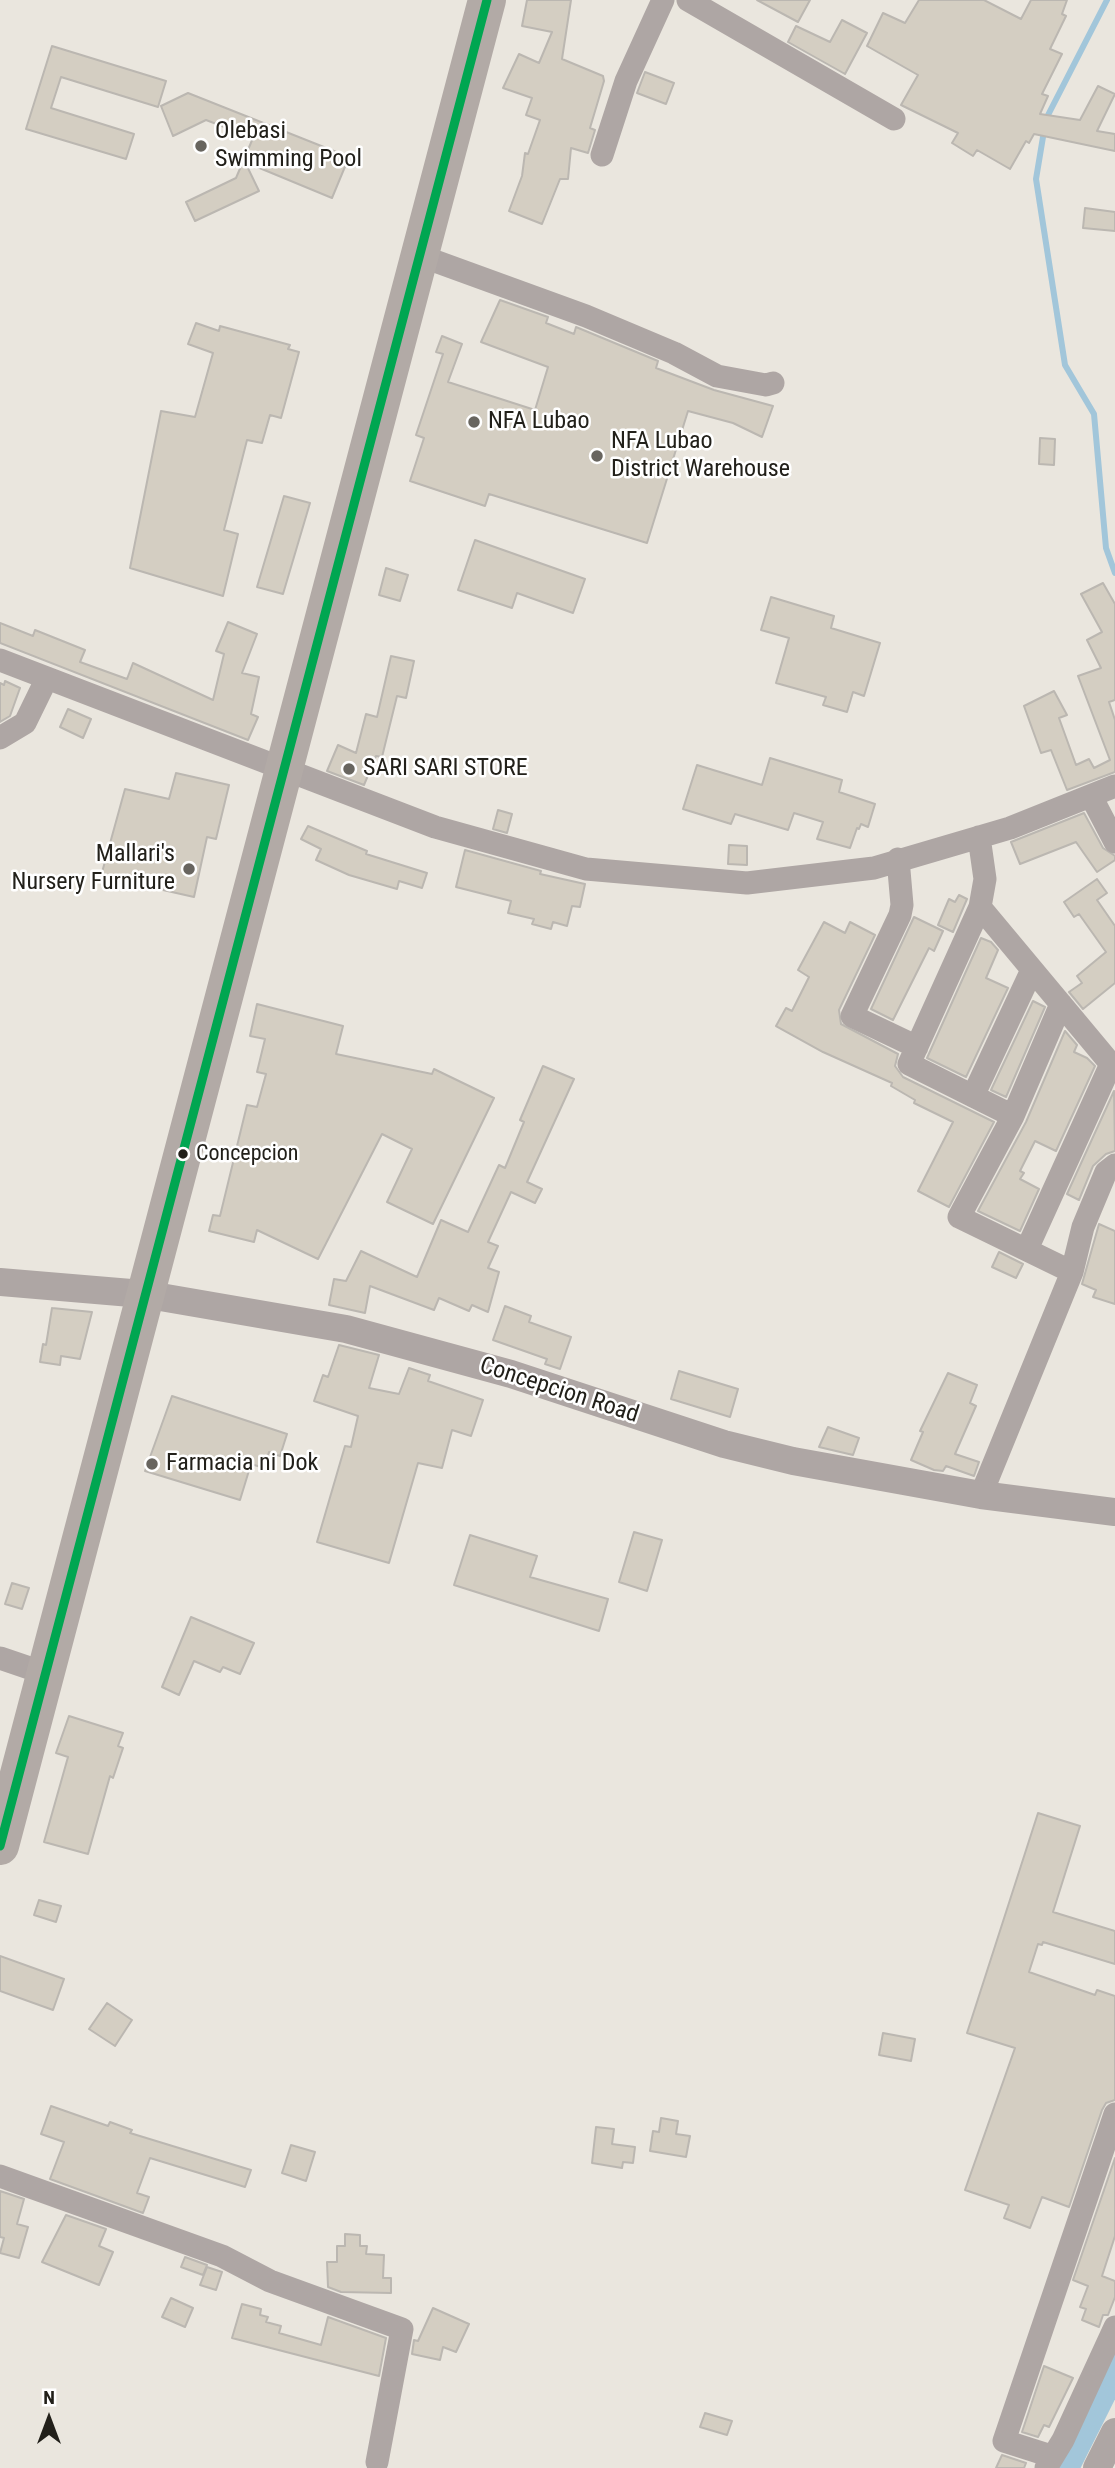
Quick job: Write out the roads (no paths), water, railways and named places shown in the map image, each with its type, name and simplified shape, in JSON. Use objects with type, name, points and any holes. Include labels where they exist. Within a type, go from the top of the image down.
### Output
[{"type":"highway","points":[[0,1846],[47,1674],[143,1294],[286,770],[487,0]]},
{"type":"street","points":[[602,155],[626,81],[663,0]]},
{"type":"street","points":[[688,0],[894,119]]},
{"type":"street","points":[[421,256],[586,316],[717,376],[766,385],[774,383]]},
{"type":"street","points":[[0,660],[435,827],[586,869],[747,883],[874,868],[979,837],[1092,798],[1115,786]]},
{"type":"street","points":[[0,738],[26,723],[47,678]]},
{"type":"street","points":[[1092,798],[1115,842]]},
{"type":"street","points":[[979,837],[985,879],[980,907],[909,1064],[1013,1116]]},
{"type":"street","points":[[898,859],[902,894],[900,915],[852,1016],[917,1047]]},
{"type":"street","points":[[980,907],[1113,1066],[1027,1249]]},
{"type":"street","points":[[974,1096],[1032,970]]},
{"type":"street","points":[[1061,1004],[1013,1116],[959,1217],[1072,1272]]},
{"type":"street","points":[[981,1495],[1072,1272],[1083,1227],[1106,1172],[1115,1166]]},
{"type":"street","name":"Concepcion Road","points":[[0,1282],[143,1294],[346,1329],[511,1374],[724,1444],[831,1470],[981,1495],[1115,1512]]},
{"type":"street","points":[[0,1658],[47,1674]]},
{"type":"street","points":[[1115,2114],[1004,2441],[1049,2462],[1063,2440],[1115,2327]]},
{"type":"street","points":[[0,2176],[222,2256],[270,2281],[402,2329],[377,2462]]},
{"type":"street","points":[[1097,2468],[1115,2432]]},
{"type":"waterway","points":[[1107,0],[1046,119],[1036,179],[1065,365],[1094,414],[1106,548],[1115,573]]},
{"type":"waterway","points":[[1061,2468],[1115,2360]]},
{"type":"place","name":"Olebasi Swimming Pool","points":[[201,146]]},
{"type":"place","name":"NFA Lubao","points":[[474,422]]},
{"type":"place","name":"NFA Lubao District Warehouse","points":[[597,456]]},
{"type":"place","name":"SARI SARI STORE","points":[[349,769]]},
{"type":"place","name":"Mallari's Nursery Furniture","points":[[189,869]]},
{"type":"place","name":"Concepcion","points":[[183,1154]]},
{"type":"place","name":"Farmacia ni Dok","points":[[152,1464]]}]
